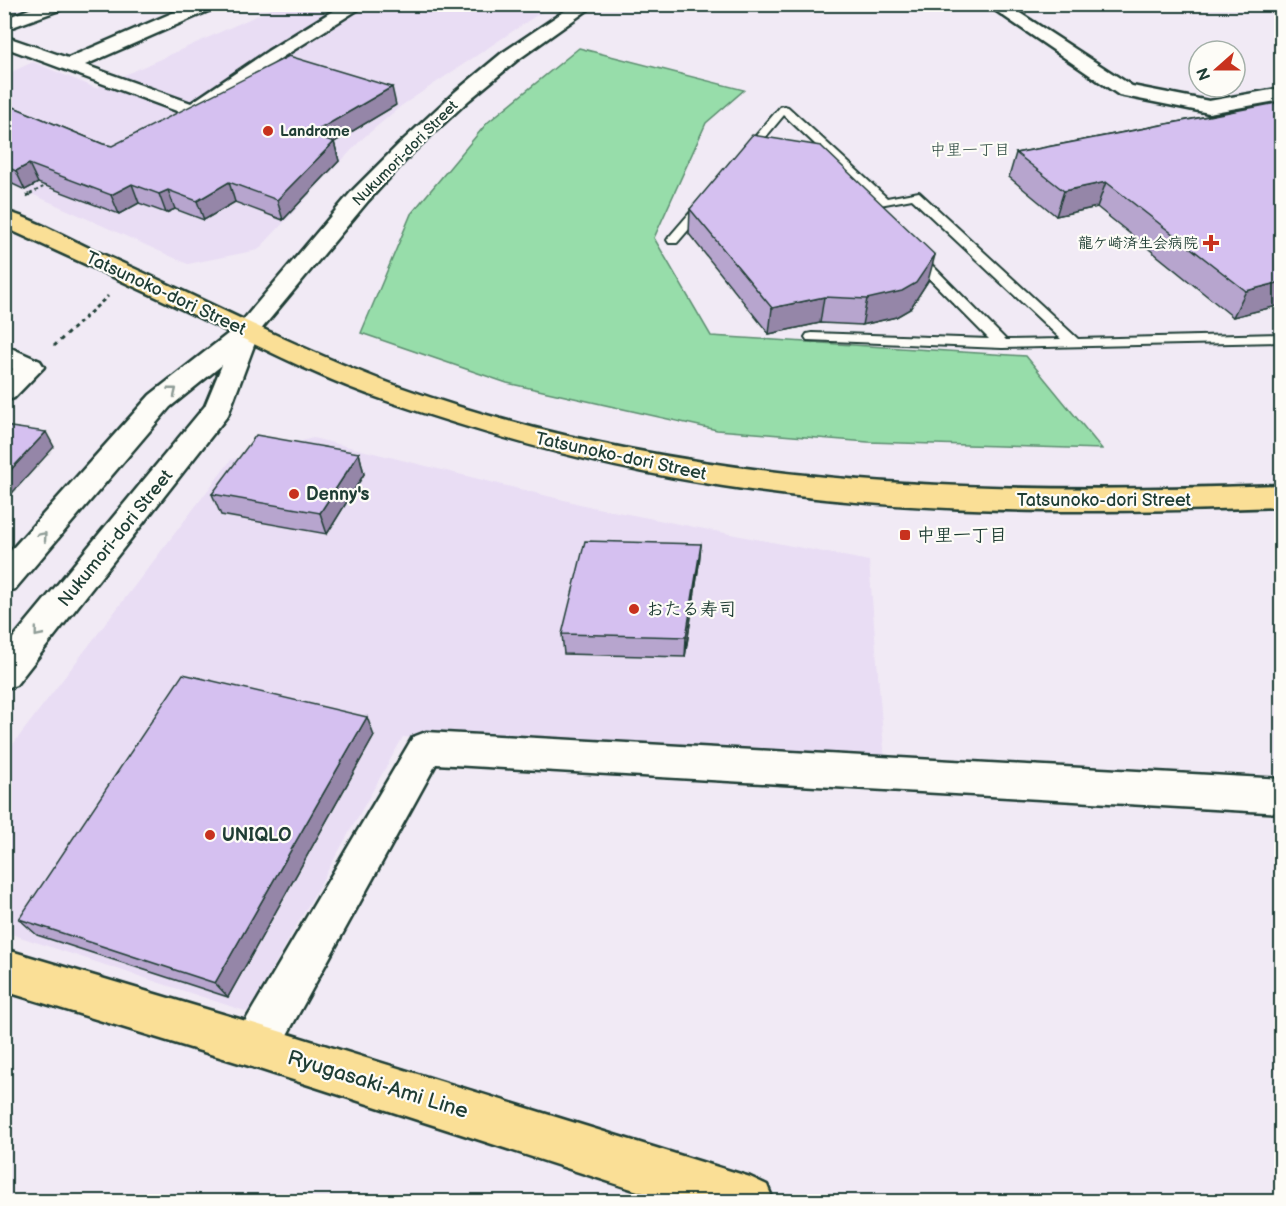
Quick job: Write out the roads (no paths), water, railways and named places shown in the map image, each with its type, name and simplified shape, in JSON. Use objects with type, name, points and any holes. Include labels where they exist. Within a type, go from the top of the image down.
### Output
[{"type":"main road","name":"Tatsunoko-dori Street","points":[[4,219],[165,291],[247,331],[391,393],[459,416],[571,448],[683,471],[832,491],[944,500],[1084,502],[1281,496]]},
{"type":"main road","name":"Ryugasaki-Ami Line","points":[[7,976],[256,1046],[750,1202]]},
{"type":"street","points":[[4,25],[59,4]]},
{"type":"street","points":[[69,65],[209,4]]},
{"type":"street","points":[[4,42],[194,111],[243,75],[359,4]]},
{"type":"street","name":"Nukumori-dori Street","points":[[4,580],[160,401],[247,331],[360,196],[414,140],[509,57],[588,4]]},
{"type":"street","points":[[994,4],[1126,91],[1209,107],[1281,94]]},
{"type":"street","name":"Nukumori-dori Street","points":[[4,675],[218,409],[247,331]]},
{"type":"street","points":[[4,353],[31,367],[4,392]]},
{"type":"street","points":[[256,1046],[426,748],[1281,796]]},
{"type":"lane","points":[[740,162],[784,110],[884,202],[915,195],[1074,343]]},
{"type":"lane","points":[[674,240],[710,196]]},
{"type":"lane","points":[[903,244],[1002,344]]},
{"type":"lane","points":[[812,337],[1002,344],[1281,338]]},
{"type":"place","name":"Landrome","points":[[268,131]]},
{"type":"place","name":"龍ケ崎済生会病院","points":[[1211,243]]},
{"type":"place","name":"Denny's","points":[[294,494]]},
{"type":"place","name":"中里一丁目","points":[[905,535]]},
{"type":"place","name":"おたる寿司","points":[[634,609]]},
{"type":"place","name":"UNIQLO","points":[[210,835]]},
{"type":"district","name":"中里一丁目","points":[[970,149]]}]
